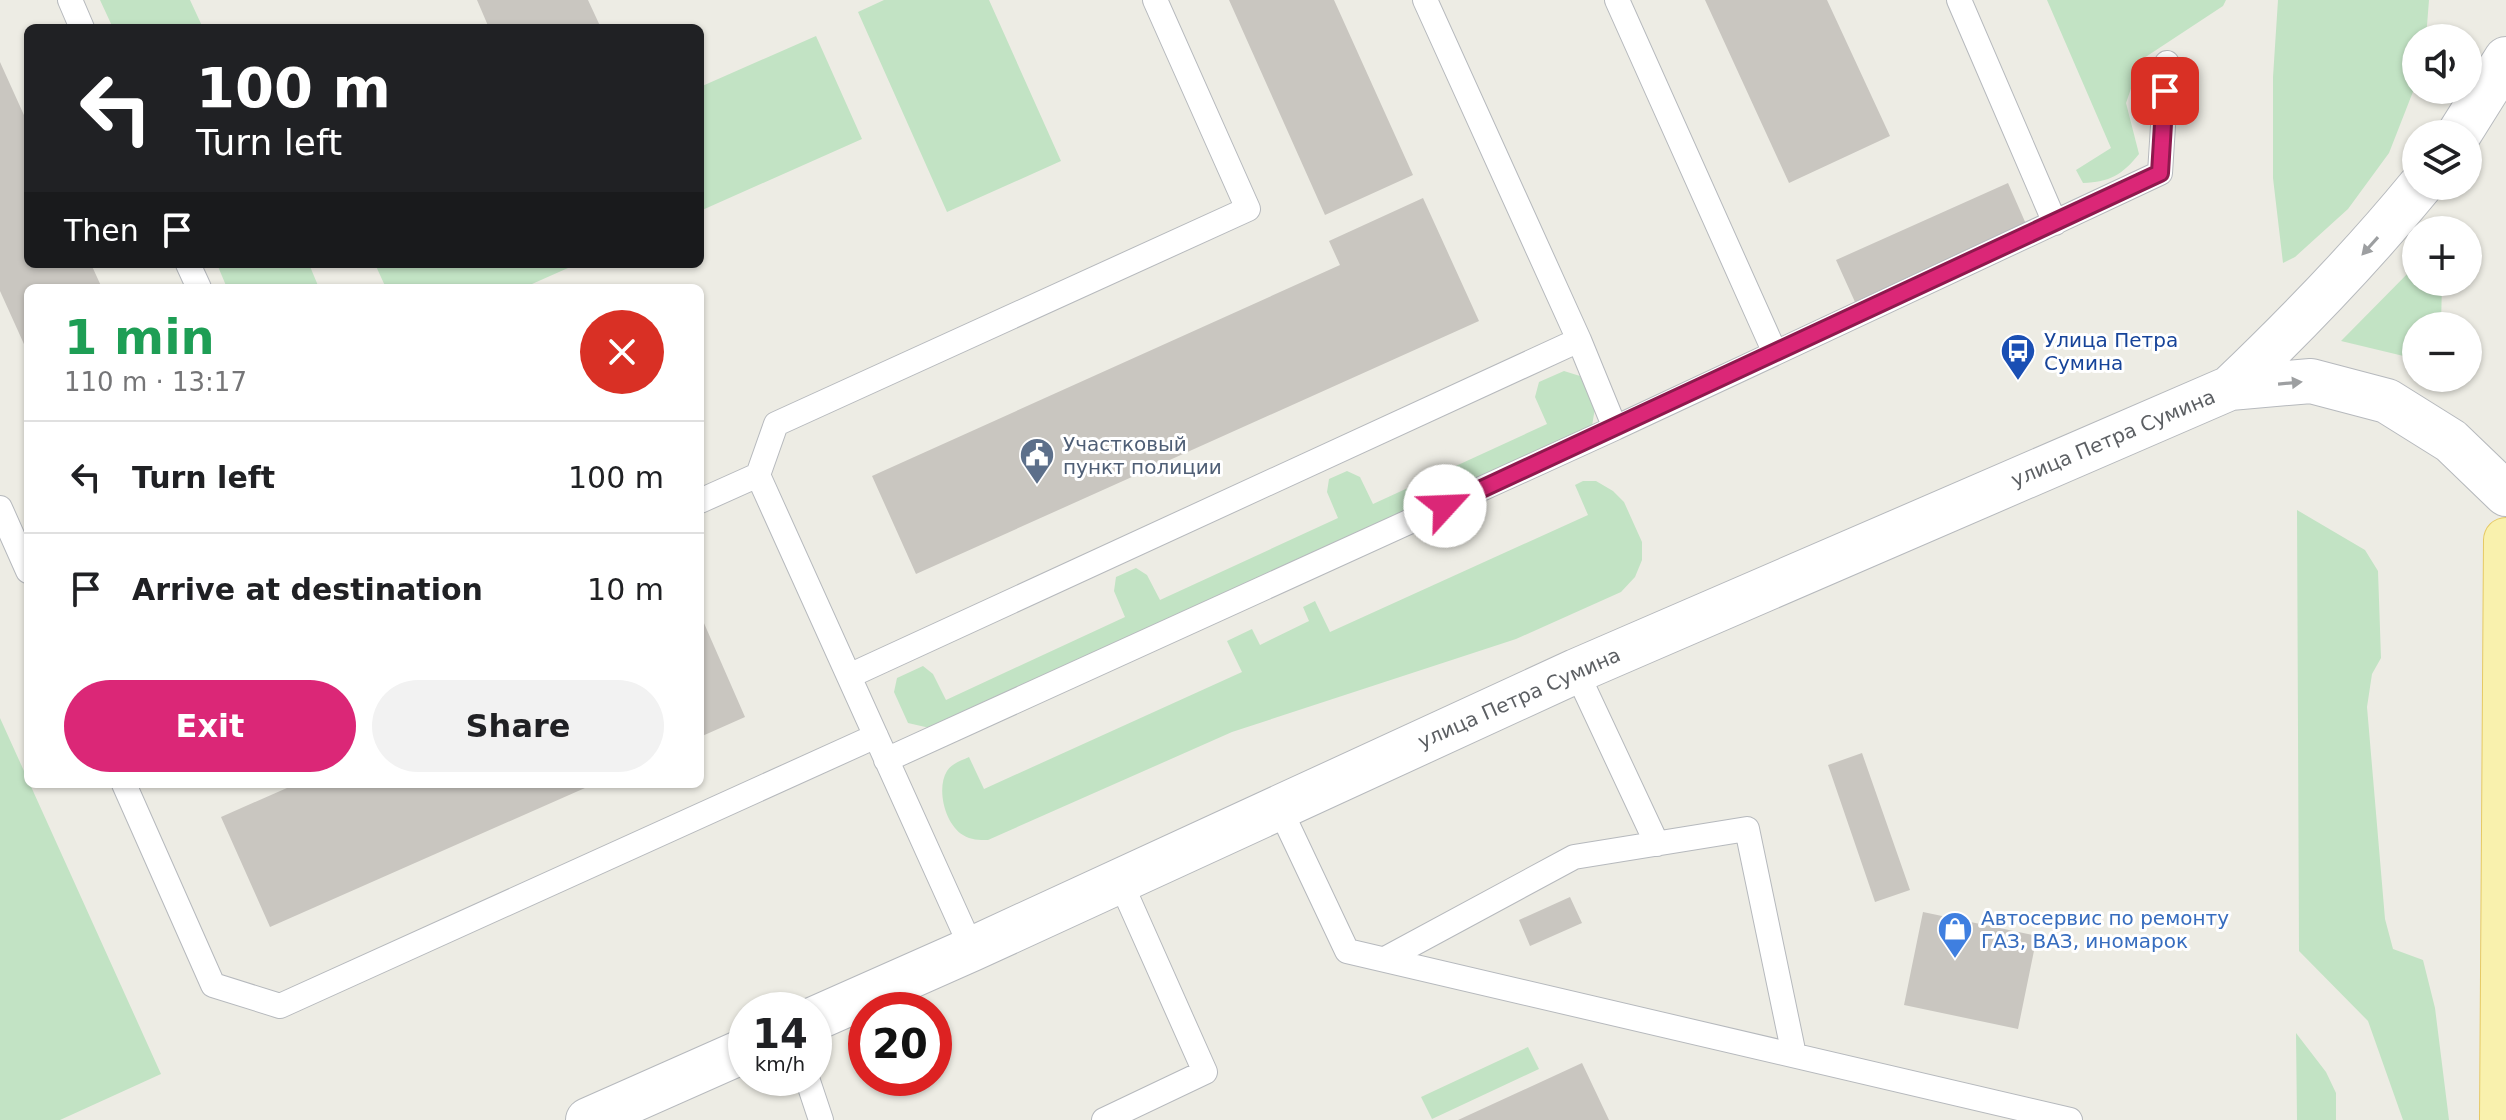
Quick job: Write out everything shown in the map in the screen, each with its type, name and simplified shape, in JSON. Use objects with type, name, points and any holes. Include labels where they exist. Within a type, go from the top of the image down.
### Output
[{"type":"main road","points":[[2502,1120],[2506,540]]},
{"type":"street","points":[[2468,120],[2506,59]]},
{"type":"street","points":[[2230,388],[2304,317],[2408,200]]},
{"type":"street","points":[[2230,388],[2311,381],[2387,401],[2451,441],[2506,494]]},
{"type":"street","name":"улица Петра Сумина","points":[[832,1011],[1576,671],[2230,388]]},
{"type":"street","points":[[588,1120],[728,1058]]},
{"type":"lane","points":[[70,0],[80,24]]},
{"type":"lane","points":[[972,949],[758,475],[776,424],[1248,209],[1155,0]]},
{"type":"lane","points":[[1425,0],[1579,340],[1615,428]]},
{"type":"lane","points":[[1617,0],[1775,353]]},
{"type":"lane","points":[[1959,0],[2055,223]]},
{"type":"lane","points":[[886,760],[1615,428],[2160,173],[2167,63]]},
{"type":"lane","points":[[849,676],[1579,340]]},
{"type":"lane","points":[[704,499],[758,475]]},
{"type":"lane","points":[[0,508],[24,562]]},
{"type":"lane","points":[[1576,671],[1657,844]]},
{"type":"lane","points":[[126,788],[213,985],[280,1006],[876,736]]},
{"type":"lane","points":[[1279,807],[1347,951],[2070,1120]]},
{"type":"lane","points":[[1385,959],[1574,857],[1747,829],[1794,1055]]},
{"type":"lane","points":[[1104,1120],[1205,1072],[1120,881]]},
{"type":"lane","points":[[813,1096],[821,1120]]},
{"type":"green space","points":[[100,0],[190,0],[201,24],[111,24]]},
{"type":"green space","points":[[884,0],[989,0],[1061,161],[947,212],[858,12]]},
{"type":"green space","points":[[2047,0],[2226,0],[2223,6],[2141,60],[2126,103],[2139,154],[2121,172],[2108,179],[2083,183],[2076,170],[2111,148]]},
{"type":"green space","points":[[2278,0],[2429,0],[2427,24],[2402,24],[2402,104],[2408,104],[2389,153],[2348,209],[2295,257],[2283,263],[2273,178],[2273,77]]},
{"type":"green space","points":[[816,36],[862,139],[704,209],[704,85]]},
{"type":"green space","points":[[219,268],[311,268],[317,284],[225,284]]},
{"type":"green space","points":[[377,268],[568,268],[532,284],[384,284]]},
{"type":"green space","points":[[2402,279],[2402,296],[2442,296],[2441,312],[2402,312],[2402,356],[2341,341]]},
{"type":"green space","points":[[1564,371],[1580,376],[1595,408],[1592,426],[934,729],[908,723],[894,692],[897,678],[923,666],[933,674],[946,700],[1125,617],[1114,591],[1116,577],[1136,568],[1147,575],[1160,600],[1338,518],[1327,492],[1329,479],[1347,471],[1360,477],[1373,504],[1547,424],[1535,397],[1539,382]]},
{"type":"green space","points":[[1583,481],[1596,481],[1624,502],[1642,542],[1642,560],[1635,577],[1621,592],[1516,639],[1232,732],[988,840],[966,837],[951,823],[944,806],[942,787],[947,771],[957,762],[969,757],[984,789],[1242,672],[1227,641],[1252,629],[1260,645],[1309,621],[1303,607],[1315,601],[1330,632],[1588,515],[1575,485]]},
{"type":"green space","points":[[2297,510],[2365,550],[2378,571],[2381,658],[2372,674],[2367,707],[2385,919],[2393,949],[2423,960],[2435,1008],[2449,1120],[2403,1120],[2368,1021],[2299,951]]},
{"type":"green space","points":[[0,718],[24,771],[24,788],[32,788],[161,1074],[60,1120],[0,1120]]},
{"type":"green space","points":[[2296,1033],[2326,1072],[2336,1093],[2336,1120],[2297,1120]]},
{"type":"green space","points":[[1528,1047],[1539,1069],[1432,1119],[1421,1097]]},
{"type":"building","points":[[477,0],[588,0],[599,24],[487,24]]},
{"type":"building","points":[[1229,0],[1334,0],[1413,175],[1325,215]]},
{"type":"building","points":[[1705,0],[1827,0],[1890,136],[1789,183]]},
{"type":"building","points":[[0,62],[24,115],[24,268],[93,268],[100,284],[24,284],[24,344],[0,291]]},
{"type":"building","points":[[2008,183],[2026,224],[1855,302],[1836,260]]},
{"type":"building","points":[[1423,198],[1479,321],[916,574],[872,476],[1340,265],[1329,241]]},
{"type":"building","points":[[704,623],[745,717],[704,735]]},
{"type":"building","points":[[1862,753],[1910,890],[1875,902],[1828,765]]},
{"type":"building","points":[[287,788],[585,788],[270,927],[221,817]]},
{"type":"building","points":[[1570,897],[1582,923],[1530,946],[1519,920]]},
{"type":"building","points":[[1923,912],[2037,936],[2018,1029],[1904,1005]]},
{"type":"building","points":[[1582,1063],[1609,1120],[1458,1120]]},
{"type":"place","name":"Улица Петра Сумина","points":[[2018,382]]},
{"type":"place","name":"Участковый пункт полиции","points":[[1037,486]]},
{"type":"place","name":"Автосервис по ремонту ГАЗ, ВАЗ, иномарок","points":[[1955,960]]},
{"type":"route","points":[[1445,506],[2160,173],[2165,91]]}]
